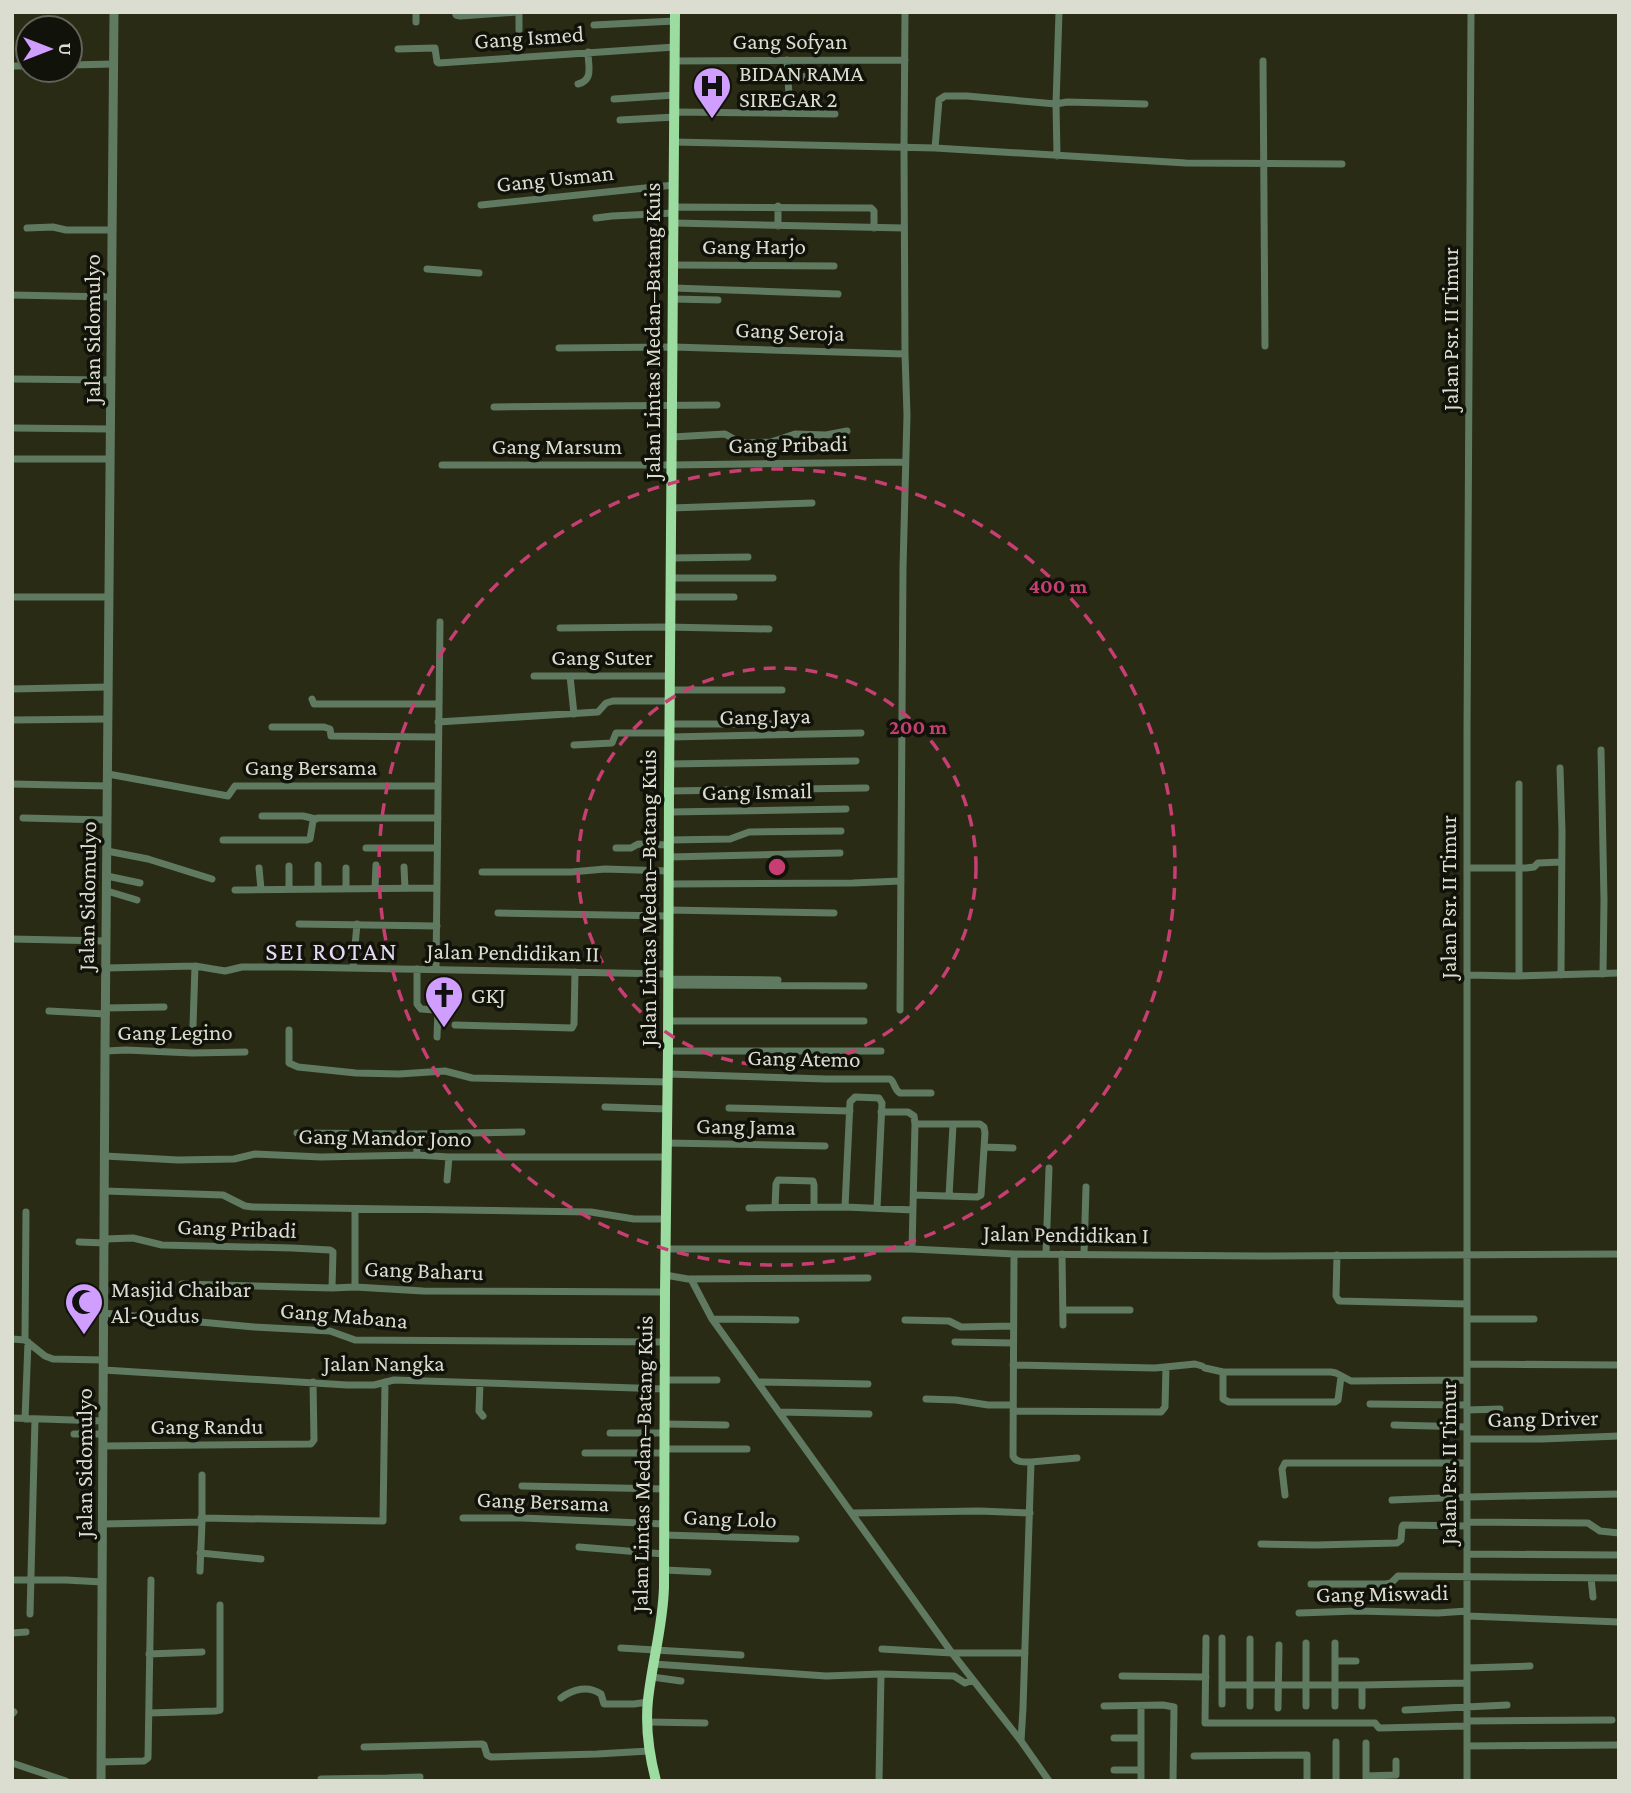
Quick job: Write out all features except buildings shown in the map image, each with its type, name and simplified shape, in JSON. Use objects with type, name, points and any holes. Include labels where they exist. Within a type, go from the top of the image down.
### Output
[{"type":"highway","name":"Jalan Lintas Medan–Batang Kuis","points":[[656,1781],[649,1751],[647,1722],[664,1602],[675,16]]},
{"type":"street","name":"Jalan Sidomulyo","points":[[101,1781],[114,12]]},
{"type":"street","points":[[416,12],[416,22]]},
{"type":"street","points":[[455,12],[460,16],[518,12],[519,30]]},
{"type":"street","points":[[900,1010],[907,415],[905,12]]},
{"type":"street","points":[[1057,156],[1059,12]]},
{"type":"street","name":"Jalan Psr. II Timur","points":[[1467,1781],[1466,1255],[1471,12]]},
{"type":"street","points":[[594,25],[675,16]]},
{"type":"street","name":"Gang Ismed","points":[[398,48],[435,48],[439,63],[675,47]]},
{"type":"street","points":[[578,84],[589,78],[588,52]]},
{"type":"street","points":[[787,60],[789,96]]},
{"type":"street","name":"Gang Sofyan","points":[[675,61],[905,60]]},
{"type":"street","points":[[1263,61],[1265,346]]},
{"type":"street","points":[[84,65],[114,64]]},
{"type":"street","points":[[788,77],[854,76]]},
{"type":"street","points":[[614,99],[674,95]]},
{"type":"street","points":[[935,148],[937,103],[943,96],[1056,103],[1145,104]]},
{"type":"street","points":[[620,120],[674,115],[835,114]]},
{"type":"street","points":[[674,142],[935,148],[1186,163],[1342,164]]},
{"type":"street","name":"Gang Usman","points":[[481,205],[674,185]]},
{"type":"street","points":[[596,218],[778,206],[871,208],[874,211],[874,228]]},
{"type":"street","points":[[778,206],[778,226]]},
{"type":"street","points":[[674,214],[778,226],[904,228]]},
{"type":"street","points":[[27,228],[53,226],[66,230],[111,230]]},
{"type":"street","name":"Gang Harjo","points":[[674,265],[834,266]]},
{"type":"street","points":[[427,269],[479,273]]},
{"type":"street","points":[[673,294],[838,294]]},
{"type":"street","points":[[673,294],[718,300]]},
{"type":"street","points":[[12,295],[111,296]]},
{"type":"street","name":"Gang Seroja","points":[[559,348],[673,347],[905,354]]},
{"type":"street","points":[[12,379],[111,380]]},
{"type":"street","points":[[494,407],[717,405]]},
{"type":"street","points":[[12,428],[110,429]]},
{"type":"street","points":[[672,437],[725,434],[740,443],[771,443],[795,434],[825,435],[847,431]]},
{"type":"street","points":[[12,459],[110,459]]},
{"type":"street","name":"Gang Pribadi","points":[[672,465],[905,462]]},
{"type":"street","name":"Gang Marsum","points":[[442,465],[672,465]]},
{"type":"street","points":[[671,508],[812,503]]},
{"type":"street","points":[[671,558],[748,557]]},
{"type":"street","points":[[671,578],[773,578]]},
{"type":"street","points":[[12,597],[109,597]]},
{"type":"street","points":[[671,597],[734,597]]},
{"type":"street","points":[[436,969],[440,622]]},
{"type":"street","points":[[560,628],[769,629]]},
{"type":"street","name":"Gang Suter","points":[[534,676],[670,676]]},
{"type":"street","points":[[570,676],[574,714]]},
{"type":"street","points":[[12,689],[108,687]]},
{"type":"street","points":[[438,722],[598,712],[609,701],[670,695],[782,690]]},
{"type":"street","points":[[312,699],[314,704],[439,704]]},
{"type":"street","points":[[12,720],[108,719]]},
{"type":"street","points":[[574,745],[612,744],[616,733],[779,724]]},
{"type":"street","points":[[272,727],[324,727],[330,729],[331,736],[438,737]]},
{"type":"street","name":"Gang Jaya","points":[[670,731],[861,733]]},
{"type":"street","points":[[1601,750],[1603,974]]},
{"type":"street","points":[[669,764],[856,761]]},
{"type":"street","points":[[1560,768],[1561,975]]},
{"type":"street","name":"Gang Bersama","points":[[108,774],[228,796],[235,786],[438,786]]},
{"type":"street","points":[[12,784],[108,786]]},
{"type":"street","points":[[1518,784],[1519,976]]},
{"type":"street","points":[[669,791],[866,788]]},
{"type":"street","name":"Gang Ismail","points":[[669,812],[846,809]]},
{"type":"street","points":[[262,816],[303,816],[316,819],[438,818]]},
{"type":"street","points":[[23,818],[107,820]]},
{"type":"street","points":[[223,841],[307,841],[316,819]]},
{"type":"street","points":[[616,848],[631,848],[638,844],[732,839],[749,832],[841,831]]},
{"type":"street","points":[[366,848],[437,848]]},
{"type":"street","points":[[107,851],[148,859],[212,879]]},
{"type":"street","points":[[669,857],[840,853]]},
{"type":"street","points":[[1468,868],[1535,867],[1538,863],[1561,862]]},
{"type":"street","points":[[318,865],[318,888]]},
{"type":"street","points":[[375,888],[376,865]]},
{"type":"street","points":[[289,866],[289,889]]},
{"type":"street","points":[[404,866],[405,888]]},
{"type":"street","points":[[259,868],[261,889]]},
{"type":"street","points":[[346,868],[346,888]]},
{"type":"street","points":[[482,872],[571,872],[605,869],[669,871]]},
{"type":"street","points":[[107,876],[140,883]]},
{"type":"street","points":[[669,884],[901,881]]},
{"type":"street","points":[[235,890],[437,888]]},
{"type":"street","points":[[107,893],[137,900]]},
{"type":"street","points":[[498,913],[834,913]]},
{"type":"street","points":[[299,924],[437,926]]},
{"type":"street","points":[[353,968],[357,924]]},
{"type":"street","points":[[12,939],[106,941]]},
{"type":"street","points":[[193,1026],[195,966]]},
{"type":"street","name":"Jalan Pendidikan II","points":[[106,968],[195,966],[225,971],[242,967],[436,969],[575,972],[668,980]]},
{"type":"street","points":[[417,969],[417,1004],[421,1009],[437,1011],[437,1037]]},
{"type":"street","points":[[455,1025],[572,1028],[575,972]]},
{"type":"street","points":[[1468,975],[1619,973]]},
{"type":"street","points":[[668,980],[778,980]]},
{"type":"street","points":[[668,980],[864,986]]},
{"type":"street","points":[[49,1012],[164,1007]]},
{"type":"street","points":[[668,1021],[864,1021]]},
{"type":"street","points":[[289,1030],[289,1062],[294,1066],[377,1074],[445,1071],[471,1078],[668,1078]]},
{"type":"street","name":"Gang Legino","points":[[105,1051],[245,1052]]},
{"type":"street","points":[[668,1051],[881,1051]]},
{"type":"street","name":"Gang Atemo","points":[[668,1078],[890,1079],[899,1092],[931,1093]]},
{"type":"street","points":[[845,1207],[850,1102],[853,1098],[876,1097],[881,1100],[877,1208]]},
{"type":"street","points":[[606,1107],[667,1109]]},
{"type":"street","points":[[729,1108],[850,1111]]},
{"type":"street","points":[[881,1112],[908,1112],[914,1116],[912,1249]]},
{"type":"street","points":[[914,1195],[981,1195],[985,1130],[978,1124],[915,1124]]},
{"type":"street","points":[[949,1196],[953,1125]]},
{"type":"street","points":[[297,1133],[522,1132]]},
{"type":"street","points":[[416,1134],[417,1155]]},
{"type":"street","name":"Gang Jama","points":[[667,1143],[825,1146]]},
{"type":"street","points":[[984,1147],[1013,1148]]},
{"type":"street","name":"Gang Mandor Jono","points":[[105,1156],[178,1160],[234,1159],[255,1154],[321,1157],[667,1157]]},
{"type":"street","points":[[447,1180],[449,1157]]},
{"type":"street","points":[[1046,1253],[1049,1168]]},
{"type":"street","points":[[775,1208],[778,1180],[813,1181],[814,1207]]},
{"type":"street","points":[[1084,1254],[1086,1187]]},
{"type":"street","points":[[105,1191],[223,1195],[253,1207],[591,1212],[623,1218],[666,1219]]},
{"type":"street","points":[[750,1208],[845,1207],[913,1210]]},
{"type":"street","points":[[355,1209],[355,1287]]},
{"type":"street","points":[[25,1419],[26,1212]]},
{"type":"street","name":"Gang Pribadi","points":[[105,1241],[133,1238],[162,1245],[331,1251],[331,1288]]},
{"type":"street","points":[[79,1242],[105,1241]]},
{"type":"street","name":"Jalan Pendidikan I","points":[[665,1261],[912,1249],[1014,1254],[1619,1254]]},
{"type":"street","points":[[1014,1254],[1014,1457],[1018,1461],[1031,1462],[1077,1458]]},
{"type":"street","points":[[1062,1254],[1063,1325]]},
{"type":"street","points":[[1337,1255],[1336,1296],[1339,1301],[1467,1304]]},
{"type":"street","points":[[665,1261],[679,1278],[689,1279],[868,1278]]},
{"type":"street","points":[[689,1279],[712,1319],[953,1653],[970,1681],[1021,1741],[1049,1781]]},
{"type":"street","name":"Gang Baharu","points":[[182,1284],[423,1291],[665,1292]]},
{"type":"street","points":[[1063,1310],[1130,1310]]},
{"type":"street","name":"Gang Mabana","points":[[103,1313],[330,1331],[355,1340],[665,1342]]},
{"type":"street","points":[[712,1319],[796,1320]]},
{"type":"street","points":[[1467,1319],[1534,1319]]},
{"type":"street","points":[[905,1320],[949,1321],[961,1327],[1013,1326]]},
{"type":"street","points":[[12,1339],[27,1341]]},
{"type":"street","name":"Jalan Nangka","points":[[27,1341],[53,1359],[368,1386],[394,1380],[665,1385],[718,1380]]},
{"type":"street","points":[[955,1342],[1013,1343]]},
{"type":"street","points":[[1013,1365],[1166,1367],[1195,1364],[1223,1372],[1331,1372],[1351,1381],[1467,1380]]},
{"type":"street","points":[[1467,1364],[1619,1365]]},
{"type":"street","points":[[926,1399],[1013,1408],[1163,1412],[1166,1367]]},
{"type":"street","points":[[1223,1372],[1223,1399],[1229,1402],[1335,1402],[1338,1400],[1341,1377]]},
{"type":"street","name":"Gang Randu","points":[[103,1446],[311,1444],[314,1440],[313,1382]]},
{"type":"street","points":[[103,1524],[202,1520],[383,1521],[385,1382]]},
{"type":"street","points":[[758,1382],[868,1384]]},
{"type":"street","points":[[480,1383],[480,1410],[483,1416]]},
{"type":"street","points":[[1370,1405],[1500,1409]]},
{"type":"street","points":[[780,1412],[869,1414]]},
{"type":"street","points":[[12,1418],[103,1421]]},
{"type":"street","points":[[30,1614],[35,1419]]},
{"type":"street","points":[[610,1433],[726,1425]]},
{"type":"street","points":[[1394,1425],[1467,1427]]},
{"type":"street","points":[[74,1434],[103,1434]]},
{"type":"street","name":"Gang Driver","points":[[1467,1439],[1619,1436]]},
{"type":"street","points":[[585,1453],[747,1449]]},
{"type":"street","points":[[1021,1741],[1031,1462]]},
{"type":"street","points":[[1285,1494],[1282,1469],[1285,1463],[1467,1463]]},
{"type":"street","points":[[200,1572],[202,1475]]},
{"type":"street","points":[[522,1486],[664,1489]]},
{"type":"street","points":[[1392,1500],[1619,1494]]},
{"type":"street","points":[[853,1513],[1030,1513]]},
{"type":"street","name":"Gang Bersama","points":[[463,1518],[522,1518],[664,1530]]},
{"type":"street","points":[[1261,1544],[1399,1543],[1403,1525],[1588,1523],[1600,1531],[1619,1533]]},
{"type":"street","name":"Gang Lolo","points":[[664,1530],[796,1539]]},
{"type":"street","points":[[579,1548],[664,1554]]},
{"type":"street","points":[[200,1553],[261,1559]]},
{"type":"street","points":[[1467,1554],[1619,1555]]},
{"type":"street","points":[[664,1570],[708,1572]]},
{"type":"street","points":[[1311,1584],[1386,1584],[1398,1576],[1619,1578]]},
{"type":"street","points":[[1591,1578],[1593,1597]]},
{"type":"street","points":[[12,1580],[102,1582]]},
{"type":"street","points":[[101,1762],[146,1760],[151,1580]]},
{"type":"street","points":[[149,1713],[219,1711],[221,1708],[219,1605]]},
{"type":"street","name":"Gang Miswadi","points":[[1298,1614],[1357,1611],[1467,1613],[1619,1622]]},
{"type":"street","points":[[12,1633],[26,1632]]},
{"type":"street","points":[[1206,1638],[1205,1723],[1375,1723],[1379,1728],[1612,1720]]},
{"type":"street","points":[[1222,1638],[1222,1704]]},
{"type":"street","points":[[1250,1639],[1250,1706]]},
{"type":"street","points":[[1306,1643],[1306,1706]]},
{"type":"street","points":[[1335,1643],[1335,1706]]},
{"type":"street","points":[[1278,1708],[1279,1645]]},
{"type":"street","points":[[621,1648],[741,1655]]},
{"type":"street","points":[[882,1650],[1025,1653]]},
{"type":"street","points":[[149,1654],[202,1652]]},
{"type":"street","points":[[1335,1661],[1356,1661]]},
{"type":"street","points":[[654,1664],[826,1676],[954,1676],[970,1681]]},
{"type":"street","points":[[1467,1668],[1530,1666]]},
{"type":"street","points":[[879,1781],[881,1674]]},
{"type":"street","points":[[1122,1676],[1206,1677]]},
{"type":"street","points":[[652,1677],[681,1681]]},
{"type":"street","points":[[1222,1685],[1467,1684]]},
{"type":"street","points":[[1362,1685],[1362,1706]]},
{"type":"street","points":[[561,1698],[572,1690],[593,1689],[601,1694],[605,1704],[648,1702]]},
{"type":"street","points":[[1405,1710],[1507,1705]]},
{"type":"street","points":[[1104,1706],[1174,1707],[1174,1781]]},
{"type":"street","points":[[1141,1706],[1141,1781]]},
{"type":"street","points":[[647,1722],[705,1723]]},
{"type":"street","points":[[1114,1738],[1140,1738]]},
{"type":"street","points":[[1336,1742],[1336,1781]]},
{"type":"street","points":[[1366,1743],[1366,1778],[1396,1776],[1396,1761]]},
{"type":"street","points":[[365,1747],[482,1744],[487,1755],[491,1757],[649,1751]]},
{"type":"street","points":[[1467,1746],[1619,1745]]},
{"type":"street","points":[[1194,1756],[1307,1755],[1307,1781]]},
{"type":"street","points":[[12,1763],[61,1780]]},
{"type":"street","points":[[1114,1770],[1141,1770]]},
{"type":"street","points":[[321,1779],[389,1780],[419,1777]]},
{"type":"place","name":"BIDAN RAMA SIREGAR 2","points":[[712,120]]},
{"type":"place","name":"GKJ","points":[[444,1029]]},
{"type":"place","name":"Masjid Chaibar Al-Qudus","points":[[84,1336]]},
{"type":"district","name":"SEI ROTAN","points":[[332,951]]}]
